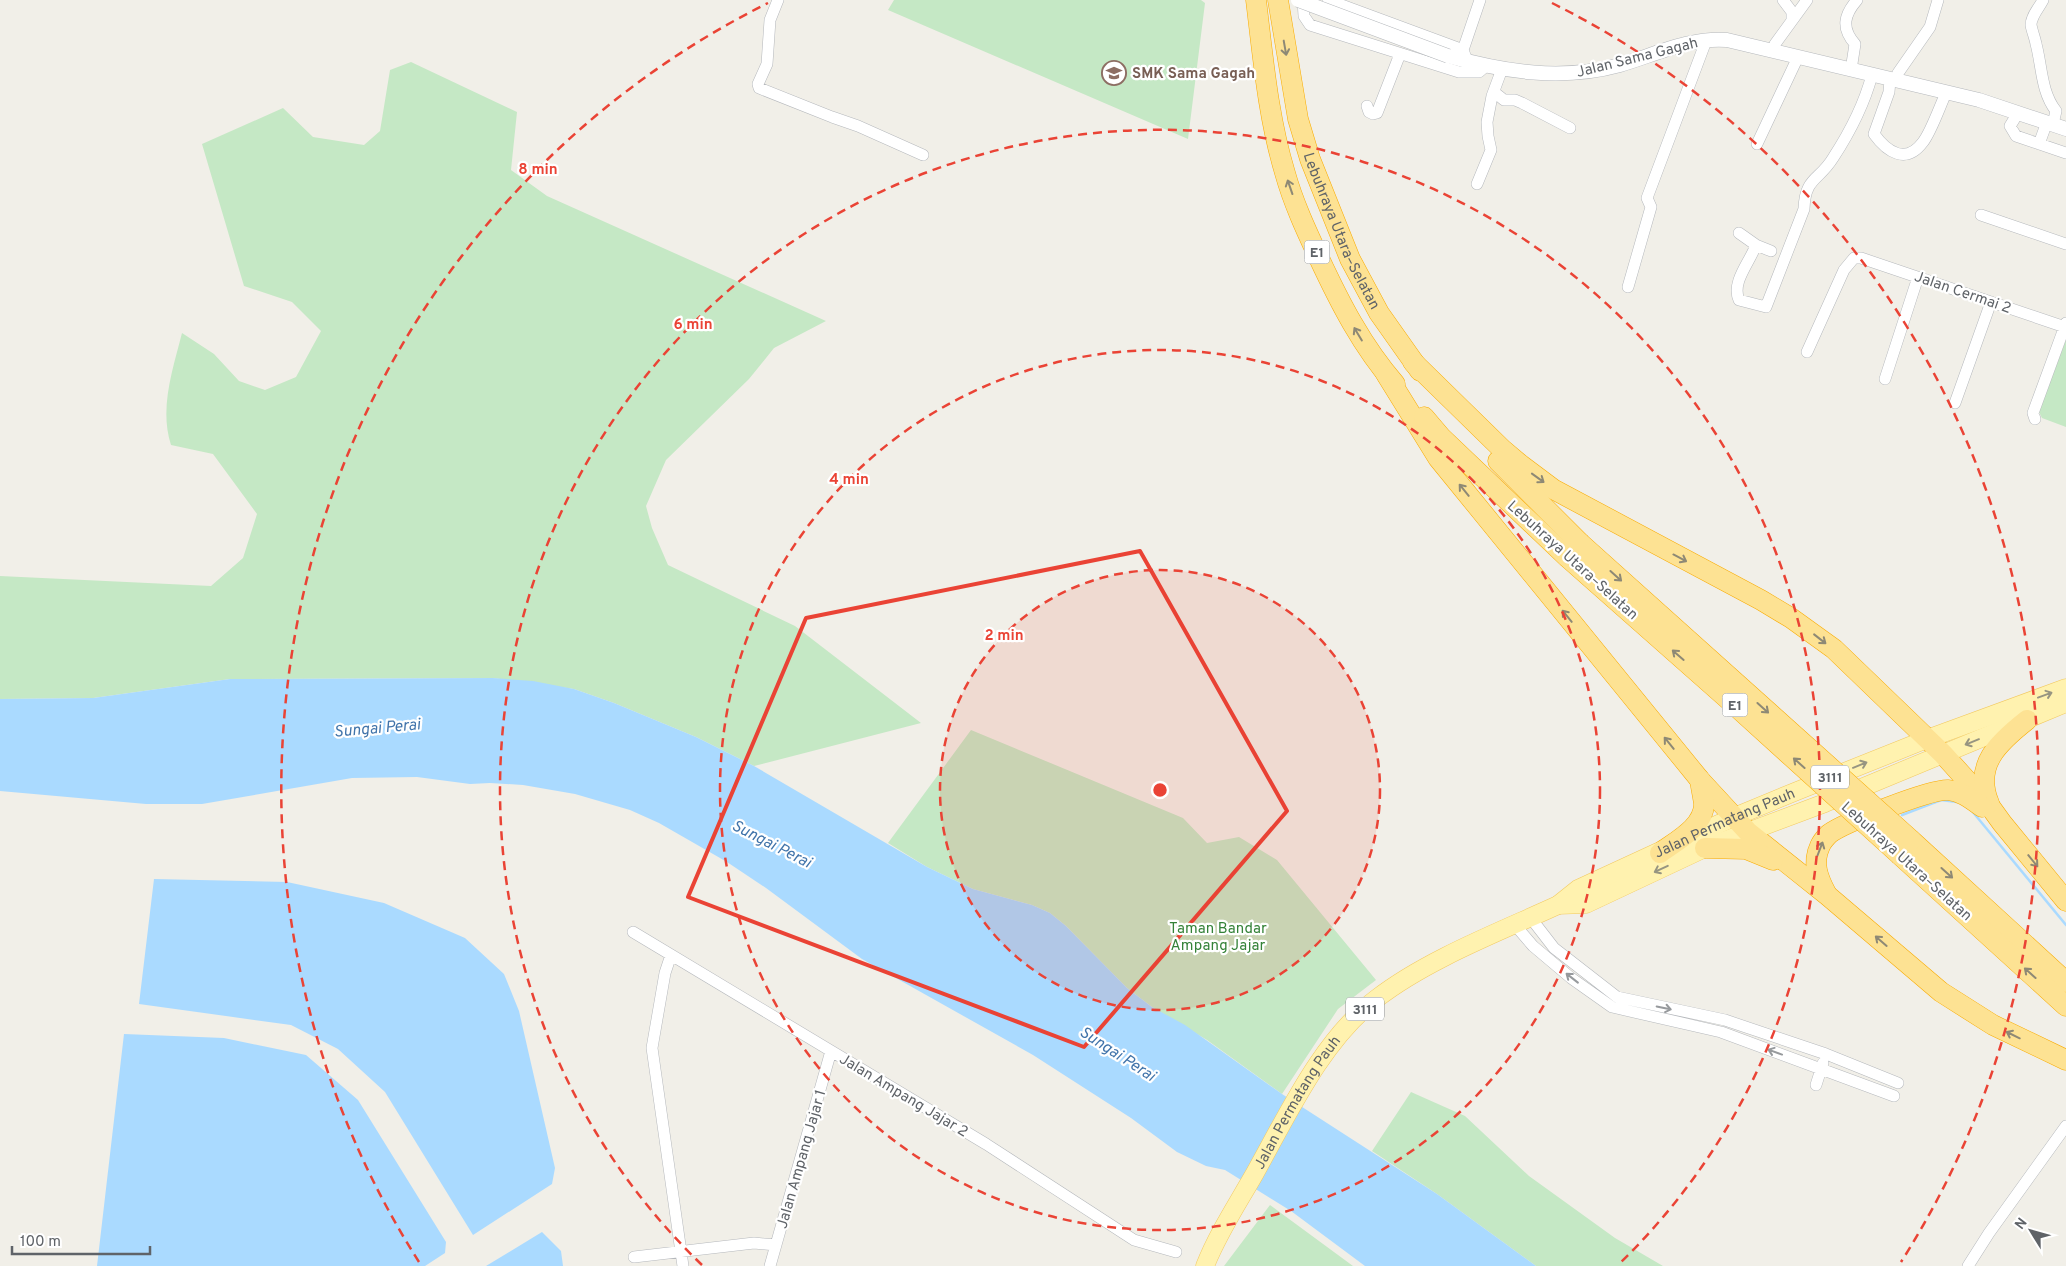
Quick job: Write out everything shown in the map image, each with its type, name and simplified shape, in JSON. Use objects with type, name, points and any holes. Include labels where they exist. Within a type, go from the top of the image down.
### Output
[{"type":"highway","name":"Lebuhraya Utara–Selatan","points":[[1256,0],[1272,120],[1284,172],[1300,217],[1339,302],[1361,339],[1386,374],[1441,436],[1573,550],[1730,700],[2066,982]]},
{"type":"highway","name":"Lebuhraya Utara–Selatan","points":[[1278,0],[1294,99],[1310,159],[1350,259],[1379,313],[1413,362],[1460,421],[1573,550]]},
{"type":"highway","points":[[1413,362],[1502,449],[1521,466],[1553,489],[1761,600],[1798,623],[1834,649],[1943,754],[1990,805],[2002,823],[2066,901]]},
{"type":"highway","points":[[1386,374],[1438,458],[1700,780],[1748,832],[1827,895],[1954,1002],[2063,1062]]},
{"type":"highway","points":[[1990,805],[1983,785],[1987,764],[2001,743],[2027,720]]},
{"type":"highway","points":[[1660,852],[1690,831],[1699,818],[1704,806],[1700,780]]},
{"type":"highway","points":[[1827,895],[1816,870],[1820,846],[1829,834],[1872,815],[1930,792],[1947,790],[1967,796],[2002,823]]},
{"type":"highway","name":"Lebuhraya Utara–Selatan","points":[[1905,847],[2066,1006]]},
{"type":"highway","points":[[1705,848],[1746,849],[1792,867]]},
{"type":"main road","name":"Jalan Permatang Pauh","points":[[1205,1266],[1229,1219],[1299,1096],[1332,1044],[1355,1017],[1375,999],[1414,972],[1558,905],[1578,889],[1734,817],[1927,739],[2066,688]]},
{"type":"main road","name":"Jalan Permatang Pauh","points":[[1558,905],[1586,904],[1705,848],[1825,803],[2066,703]]},
{"type":"street","points":[[778,0],[770,20],[767,64],[758,84],[759,88],[814,111],[858,126],[923,155]]},
{"type":"street","name":"Jalan Sama Gagah","points":[[1298,0],[1448,56],[1465,56],[1486,66],[1502,69],[1573,74],[1619,65],[1677,46],[1706,41],[1727,40],[1979,100],[2055,125]]},
{"type":"street","points":[[1303,0],[1304,16],[1310,25],[1459,72],[1479,72],[1486,66]]},
{"type":"street","points":[[1328,0],[1465,56],[1480,0]]},
{"type":"street","points":[[1783,0],[1792,12],[1792,20]]},
{"type":"street","points":[[1773,51],[1775,44],[1807,0]]},
{"type":"street","points":[[1851,70],[1855,44],[1848,37],[1845,19],[1857,0]]},
{"type":"street","points":[[1938,0],[1930,27],[1892,80],[1874,134],[1888,151],[1902,154],[1914,150],[1924,142],[1946,93]]},
{"type":"street","points":[[2039,144],[2055,125],[2056,111],[2050,104],[2043,83],[2037,45],[2031,25],[2033,16],[2043,0]]},
{"type":"street","points":[[1628,287],[1652,207],[1647,198],[1706,41]]},
{"type":"street","points":[[1367,106],[1372,114],[1377,112],[1400,54]]},
{"type":"street","points":[[1757,144],[1798,57]]},
{"type":"street","points":[[1478,184],[1491,150],[1487,122],[1502,69]]},
{"type":"street","points":[[1756,245],[1737,286],[1737,294],[1739,300],[1766,307],[1804,209],[1804,197],[1808,185],[1833,159],[1866,98],[1872,75]]},
{"type":"street","points":[[1494,92],[1504,100],[1516,100],[1570,128]]},
{"type":"street","points":[[2018,113],[2010,126],[2016,136],[2066,153]]},
{"type":"street","points":[[1981,215],[2066,244]]},
{"type":"street","points":[[1739,233],[1756,245],[1771,251]]},
{"type":"street","name":"Jalan Cermai 2","points":[[1807,352],[1844,270],[1854,258],[1861,258],[2065,325]]},
{"type":"street","points":[[1885,379],[1918,277]]},
{"type":"street","points":[[1955,403],[1991,302]]},
{"type":"street","points":[[2035,419],[2034,413],[2065,325]]},
{"type":"street","points":[[1523,921],[1554,948],[1617,997],[1725,1020],[1826,1054],[1898,1083]]},
{"type":"street","points":[[1523,921],[1533,946],[1571,978],[1612,1007],[1721,1032],[1894,1096]]},
{"type":"street","name":"Jalan Ampang Jajar 2","points":[[633,932],[986,1144],[1134,1240],[1176,1252]]},
{"type":"street","points":[[672,955],[665,973],[652,1048],[683,1266]]},
{"type":"street","points":[[1721,1032],[1725,1020]]},
{"type":"street","name":"Jalan Ampang Jajar 1","points":[[770,1266],[831,1051]]},
{"type":"street","points":[[1816,1085],[1826,1054]]},
{"type":"street","points":[[1968,1266],[1989,1233],[2066,1126]]},
{"type":"street","points":[[634,1257],[754,1244],[776,1245]]},
{"type":"highlighted area","points":[[1140,551],[1287,811],[1084,1047],[688,897],[806,618]]},
{"type":"green space","name":"SMK Sama Gagah","points":[[894,0],[1201,0],[1205,3],[1188,139],[888,10]]},
{"type":"green space","points":[[411,62],[517,112],[511,170],[547,196],[826,321],[774,348],[749,379],[666,460],[646,506],[652,528],[668,565],[795,626],[921,723],[754,766],[696,737],[614,703],[574,689],[493,678],[230,679],[93,698],[0,699],[0,576],[211,586],[243,558],[257,514],[213,454],[171,445],[166,417],[167,403],[171,375],[182,333],[214,354],[239,381],[265,390],[296,377],[321,331],[292,302],[244,286],[202,144],[283,108],[313,137],[364,145],[380,131],[390,70]]},
{"type":"green space","points":[[2066,340],[2066,427],[2042,418],[2039,412]]},
{"type":"green space","name":"Taman Bandar Ampang Jajar","points":[[971,730],[1183,818],[1207,843],[1239,837],[1277,860],[1376,980],[1338,1009],[1282,1094],[1207,1040],[1152,1007],[1127,988],[1066,926],[1050,913],[1032,905],[973,889],[927,867],[888,843]]},
{"type":"green space","points":[[1411,1092],[1465,1116],[1529,1176],[1615,1238],[1663,1266],[1536,1266],[1437,1194],[1372,1151]]},
{"type":"green space","points":[[1270,1205],[1353,1266],[1224,1266]]},
{"type":"water","name":"Sungai Perai","points":[[493,678],[533,681],[574,689],[614,703],[696,737],[754,766],[927,867],[973,889],[1032,905],[1050,913],[1066,926],[1127,988],[1152,1007],[1185,1025],[1282,1094],[1437,1194],[1536,1266],[1365,1266],[1291,1211],[1225,1170],[1206,1166],[1177,1152],[1131,1118],[1033,1055],[862,959],[766,888],[727,862],[659,823],[630,810],[575,794],[523,785],[470,784],[417,777],[352,778],[202,804],[146,804],[0,791],[0,699],[93,698],[230,679]]},
{"type":"water","points":[[154,879],[287,882],[384,903],[465,938],[504,974],[519,1011],[555,1168],[552,1184],[473,1235],[385,1092],[338,1049],[291,1025],[139,1004]]},
{"type":"water","points":[[124,1034],[224,1038],[306,1055],[358,1100],[446,1242],[445,1253],[425,1266],[97,1266]]},
{"type":"water","points":[[542,1232],[561,1251],[563,1266],[486,1266]]},
{"type":"waterway","points":[[1902,815],[1941,800],[1957,802]]},
{"type":"waterway","points":[[1972,811],[2066,925]]},
{"type":"place","name":"SMK Sama Gagah","points":[[1114,73]]}]
